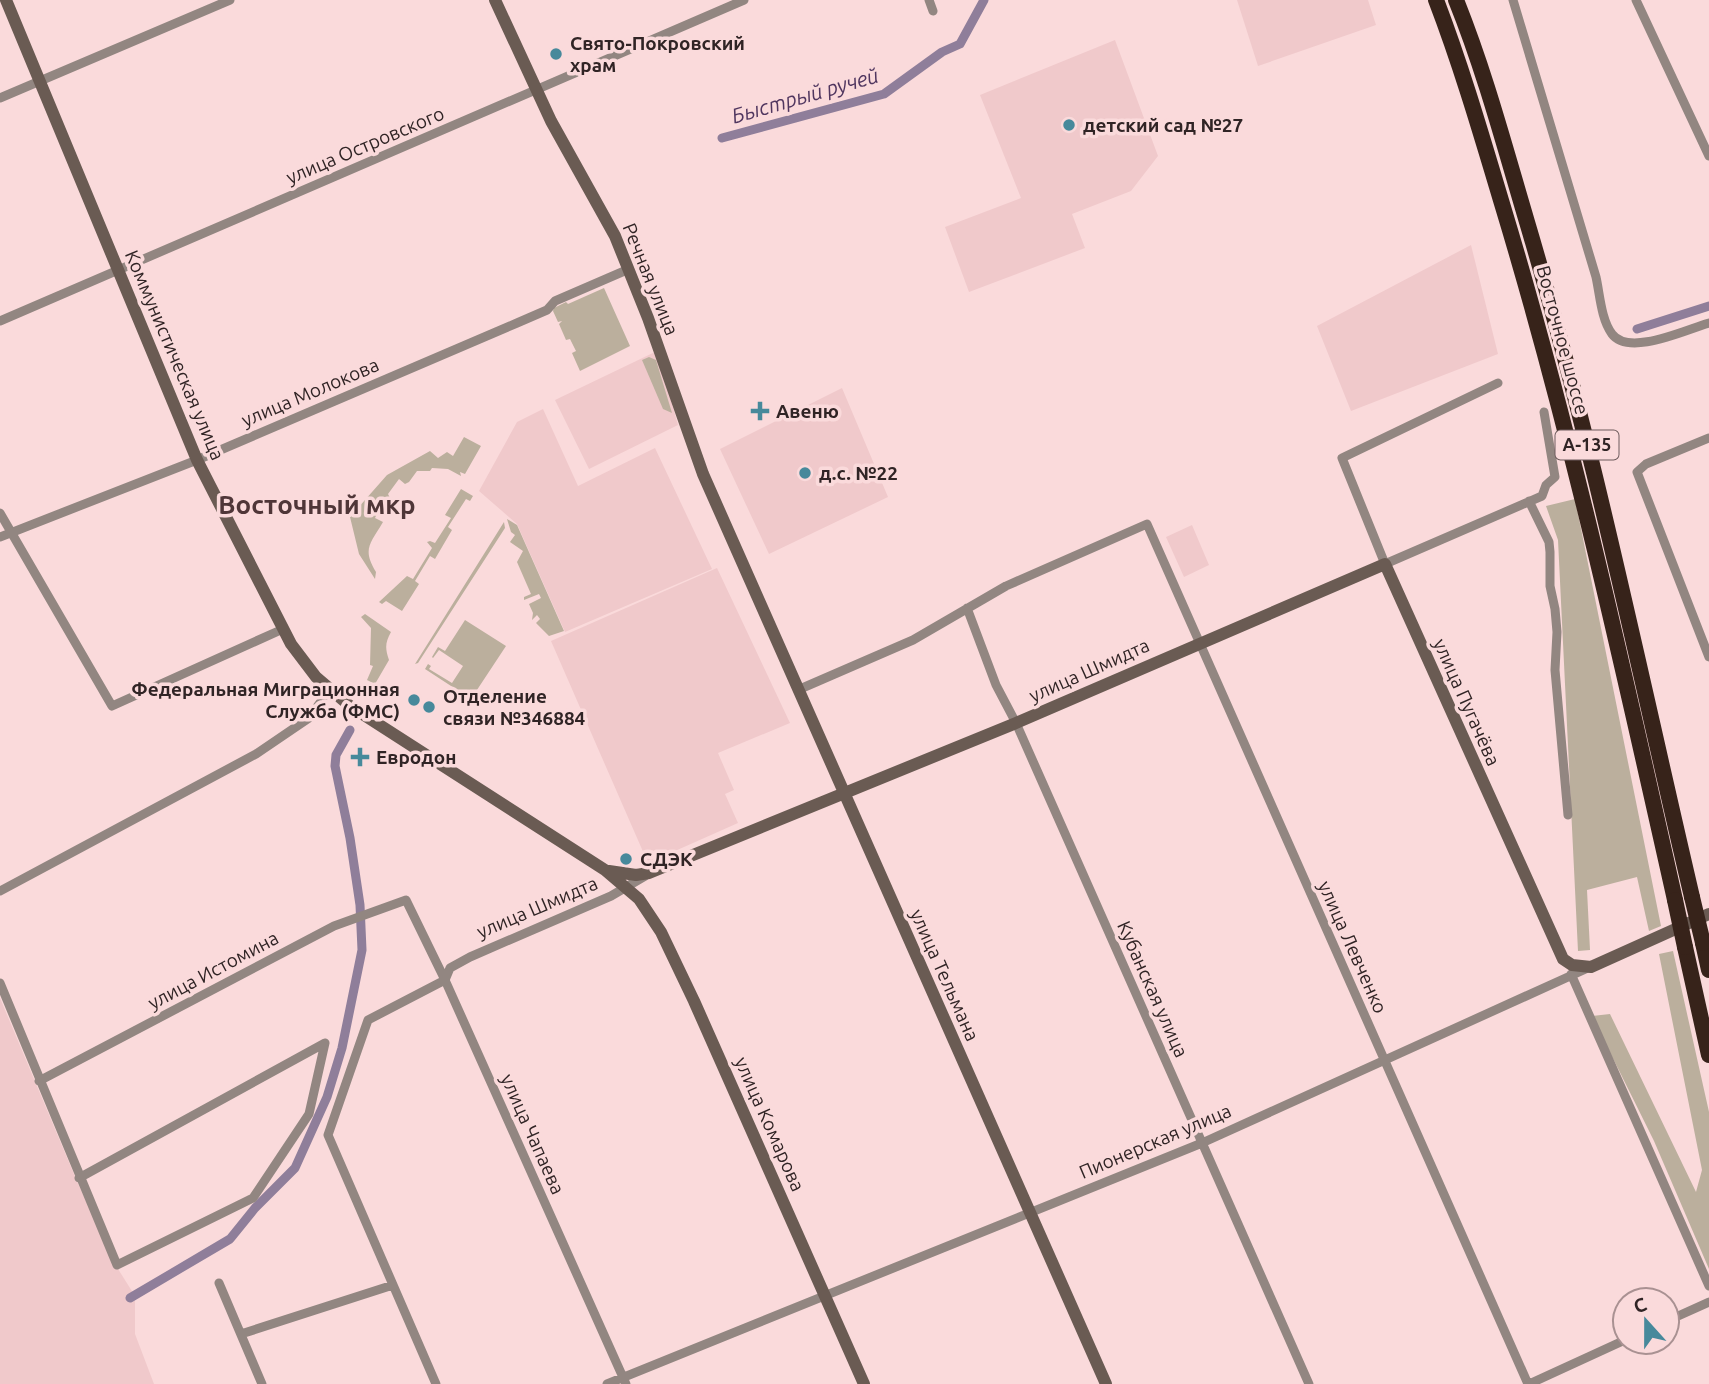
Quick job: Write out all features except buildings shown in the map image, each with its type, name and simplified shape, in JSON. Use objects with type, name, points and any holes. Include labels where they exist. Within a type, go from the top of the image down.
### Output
[{"type":"highway","name":"Восточное шоссе","points":[[1436,0],[1468,90],[1534,308],[1623,670],[1709,1055]]},
{"type":"highway","name":"Восточное шоссе","points":[[1456,0],[1490,98],[1555,316],[1709,970]]},
{"type":"street","name":"Коммунистическая улица","points":[[6,0],[197,460],[302,660],[329,690],[362,714],[605,870],[627,887]]},
{"type":"street","points":[[0,97],[230,0]]},
{"type":"street","name":"Речная улица","points":[[495,0],[536,90],[599,205],[629,269],[697,460],[751,581]]},
{"type":"street","name":"улица Островского","points":[[0,321],[744,0]]},
{"type":"street","points":[[929,0],[933,11]]},
{"type":"street","points":[[1513,0],[1612,334],[1620,341],[1630,344],[1646,342],[1709,323]]},
{"type":"street","points":[[1636,0],[1709,156]]},
{"type":"street","name":"улица Молокова","points":[[0,537],[197,460],[547,310],[555,301],[629,269]]},
{"type":"street","name":"улица Пугачёва","points":[[1498,383],[1342,458],[1385,564],[1709,1286]]},
{"type":"street","name":"улица Шмидта","points":[[393,1285],[328,1136],[368,1020],[445,980],[450,968],[470,957],[627,887],[649,873],[1016,723],[1542,496],[1546,485],[1555,477],[1544,412]]},
{"type":"street","points":[[1709,438],[1646,464],[1637,472],[1709,657]]},
{"type":"street","points":[[1529,501],[1549,542],[1550,586],[1557,632],[1555,670],[1568,815]]},
{"type":"street","points":[[0,513],[112,706],[284,629]]},
{"type":"street","name":"улица Левченко","points":[[967,608],[1006,586],[1147,524],[1529,1384]]},
{"type":"street","name":"улица Тельмана","points":[[751,581],[1106,1384]]},
{"type":"street","points":[[800,688],[913,640],[967,608]]},
{"type":"street","name":"Кубанская улица","points":[[967,608],[996,685],[1016,723],[1309,1384]]},
{"type":"street","points":[[0,891],[256,754],[309,718],[329,690]]},
{"type":"street","name":"улица Шмидта","points":[[605,870],[636,875],[649,873]]},
{"type":"street","name":"улица Комарова","points":[[627,887],[650,913],[678,966],[864,1384]]},
{"type":"street","name":"улица Чапаева","points":[[406,900],[445,980],[624,1381]]},
{"type":"street","name":"улица Истомина","points":[[39,1081],[334,926],[406,900]]},
{"type":"street","name":"Пионерская улица","points":[[607,1384],[624,1381],[1202,1143],[1709,914]]},
{"type":"street","points":[[1563,959],[1572,965],[1591,967]]},
{"type":"street","points":[[0,983],[79,1178],[117,1265],[253,1198],[309,1114],[325,1043],[79,1178]]},
{"type":"street","points":[[219,1283],[261,1384]]},
{"type":"street","points":[[241,1334],[393,1285],[436,1384]]},
{"type":"street","points":[[1681,1315],[1709,1302]]},
{"type":"street","points":[[1529,1384],[1611,1346]]},
{"type":"shaded area","points":[[1237,0],[1368,0],[1376,25],[1258,66]]},
{"type":"shaded area","name":"детский сад №27","points":[[1115,40],[1158,156],[1131,191],[1072,214],[1085,248],[969,292],[945,227],[1021,198],[980,95]]},
{"type":"shaded area","points":[[1471,245],[1498,354],[1351,411],[1317,326]]},
{"type":"shaded area","points":[[604,288],[630,346],[580,371],[572,353],[576,351],[570,339],[566,340],[559,324],[562,321],[558,322],[553,311],[566,302],[568,304]]},
{"type":"shaded area","points":[[657,351],[678,425],[589,469],[555,400]]},
{"type":"shaded area","points":[[649,357],[656,360],[672,413],[663,409],[642,360]]},
{"type":"shaded area","name":"д.с. №22","points":[[842,388],[888,497],[769,554],[720,449]]},
{"type":"shaded area","points":[[543,409],[578,486],[655,448],[712,569],[565,632],[517,524],[479,491],[517,422]]},
{"type":"shaded area","points":[[464,437],[481,446],[465,474],[460,472],[461,476],[448,469],[432,468],[430,471],[417,471],[405,484],[399,479],[388,494],[390,498],[385,497],[375,518],[383,522],[369,547],[369,558],[376,572],[375,579],[359,554],[350,517],[387,475],[430,451],[438,458],[447,452],[453,456]]},
{"type":"shaded area","points":[[461,489],[473,496],[470,501],[466,499],[448,527],[452,530],[435,559],[430,556],[415,581],[419,584],[402,611],[386,601],[382,604],[379,602],[407,576],[413,579],[432,548],[427,542],[435,543],[451,518],[445,515]]},
{"type":"shaded area","points":[[1575,499],[1661,926],[1649,931],[1637,877],[1587,890],[1590,950],[1578,951],[1558,540],[1546,506]]},
{"type":"shaded area","points":[[507,519],[517,525],[564,631],[549,636],[536,623],[540,619],[537,615],[532,620],[533,613],[529,604],[541,598],[539,594],[524,600],[524,597],[531,594],[517,562],[523,551],[510,542],[515,535],[511,532]]},
{"type":"shaded area","points":[[504,522],[505,528],[415,664]]},
{"type":"shaded area","points":[[1192,525],[1209,565],[1184,577],[1166,537]]},
{"type":"shaded area","points":[[717,568],[790,723],[718,753],[734,790],[725,794],[738,823],[648,863],[551,641]]},
{"type":"shaded area","points":[[365,614],[391,632],[386,646],[389,660],[375,684],[367,680],[373,666],[370,665],[371,628],[361,617]]},
{"type":"shaded area","points":[[465,620],[506,646],[471,699],[425,669],[428,664],[431,666],[429,669],[452,683],[463,666],[439,650],[432,657],[438,647],[445,651]]},
{"type":"shaded area","points":[[1673,951],[1709,1112],[1709,1269],[1654,1141],[1592,1016],[1610,1014],[1696,1192],[1702,1170],[1659,954]]},
{"type":"shaded area","points":[[0,998],[113,1261],[135,1296],[135,1334],[154,1384],[0,1384]]},
{"type":"waterway","name":"Быстрый ручей","points":[[722,138],[884,94],[942,52],[960,44],[984,0]]},
{"type":"waterway","points":[[1637,329],[1709,306]]},
{"type":"waterway","name":"Быстрый ручей","points":[[130,1298],[230,1239],[255,1208],[295,1168],[327,1097],[342,1048],[362,950],[360,905],[335,766],[336,755],[350,730]]},
{"type":"place","name":"Свято-Покровский храм","points":[[556,54]]},
{"type":"place","name":"детский сад №27","points":[[1069,125]]},
{"type":"place","name":"Авеню","points":[[760,411]]},
{"type":"place","name":"д.с. №22","points":[[805,473]]},
{"type":"place","name":"Федеральная Миграционная Служба (ФМС)","points":[[414,700]]},
{"type":"place","name":"Отделение связи №346884","points":[[429,707]]},
{"type":"place","name":"Евродон","points":[[360,757]]},
{"type":"place","name":"СДЭК","points":[[626,859]]},
{"type":"district","name":"Восточный мкр","points":[[317,505]]}]
